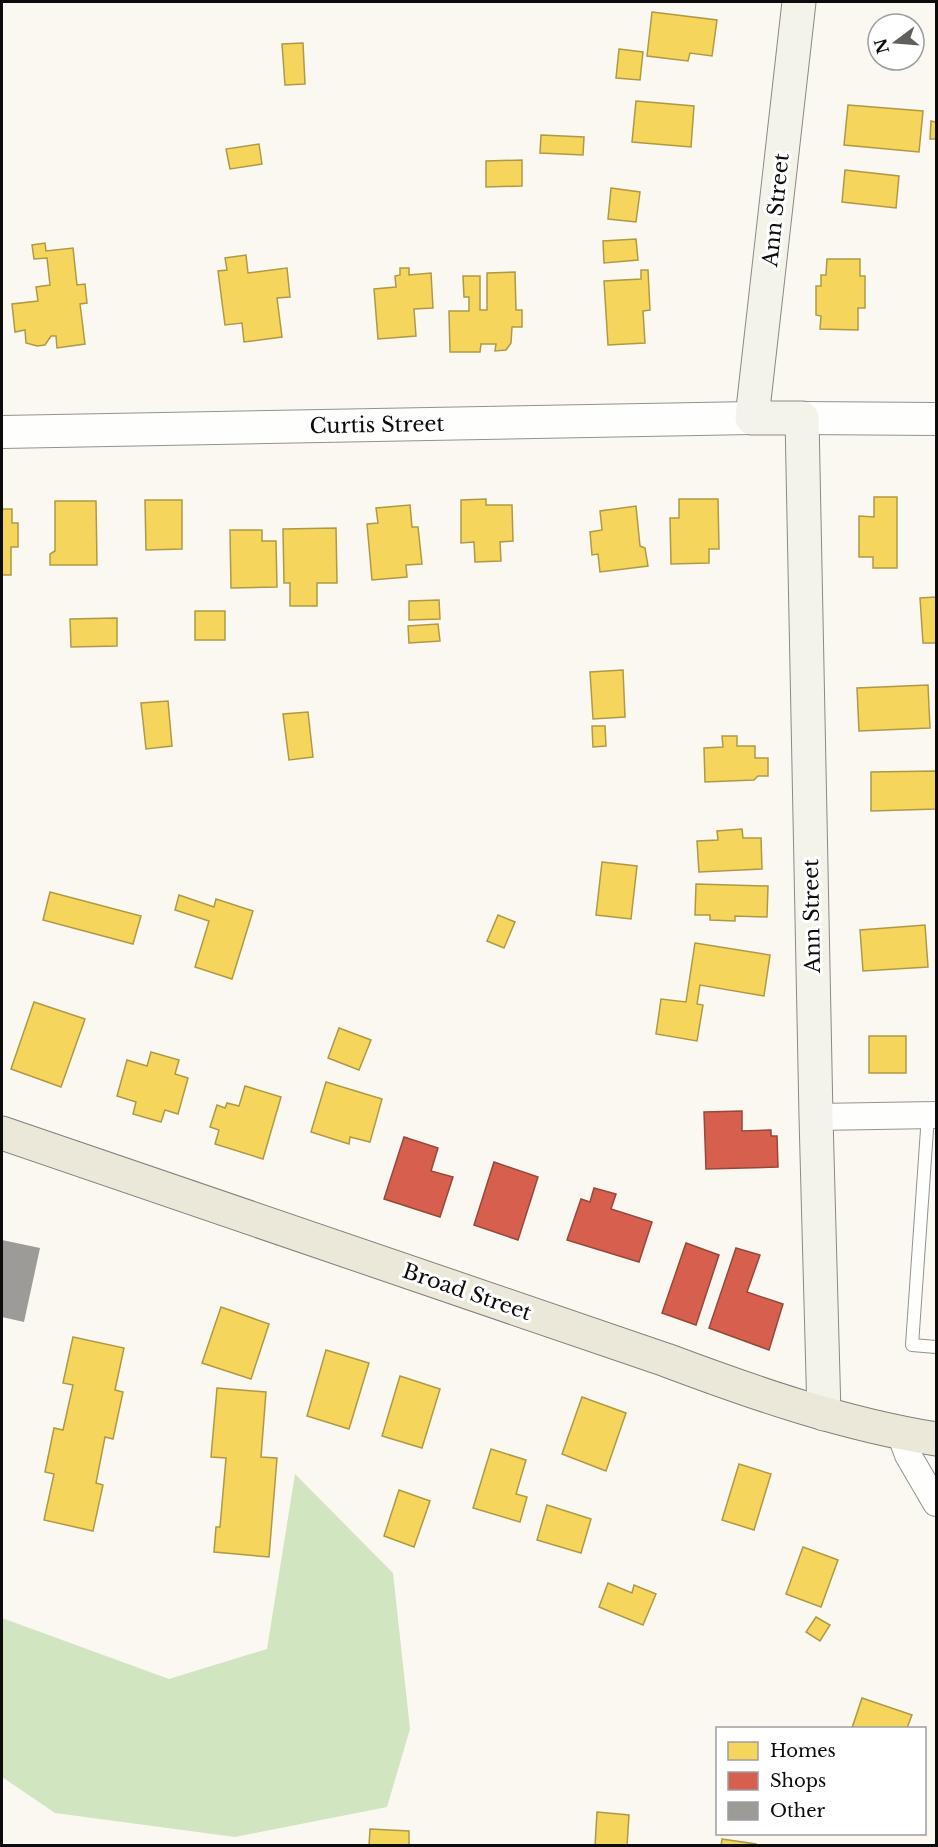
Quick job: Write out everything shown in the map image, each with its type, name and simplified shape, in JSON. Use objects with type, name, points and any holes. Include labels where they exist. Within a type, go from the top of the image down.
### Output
[{"type":"main road","name":"Ann Street","points":[[752,418],[799,2]]},
{"type":"main road","points":[[752,418],[802,418]]},
{"type":"main road","name":"Ann Street","points":[[802,418],[824,1414]]},
{"type":"main road","name":"Broad Street","points":[[2,1132],[666,1360],[741,1389],[824,1414],[900,1433],[936,1439]]},
{"type":"street","name":"Curtis Street","points":[[2,432],[752,418]]},
{"type":"street","points":[[802,418],[936,418]]},
{"type":"street","points":[[816,1117],[932,1115]]},
{"type":"street","points":[[900,1433],[908,1455],[936,1503]]},
{"type":"lane","points":[[932,1115],[922,1200],[912,1345],[936,1347]]},
{"type":"lane","points":[[922,1200],[936,1204]]},
{"type":"green space","points":[[295,1474],[393,1573],[410,1729],[387,1807],[235,1837],[55,1813],[2,1777],[2,1618],[169,1679],[267,1649]]},
{"type":"building: Homes","points":[[652,12],[717,20],[712,56],[690,53],[688,61],[647,56]]},
{"type":"building: Homes","points":[[303,43],[305,84],[285,85],[282,44]]},
{"type":"building: Homes","points":[[619,49],[643,52],[640,80],[616,78]]},
{"type":"building: Homes","points":[[636,101],[694,106],[691,147],[632,142]]},
{"type":"building: Homes","points":[[848,105],[923,111],[919,152],[844,145]]},
{"type":"building: Homes","points":[[931,121],[936,122],[936,139],[930,139]]},
{"type":"building: Homes","points":[[541,135],[584,137],[583,155],[540,153]]},
{"type":"building: Homes","points":[[259,144],[262,164],[230,169],[226,149]]},
{"type":"building: Homes","points":[[522,160],[522,186],[486,187],[486,161]]},
{"type":"building: Homes","points":[[845,170],[899,176],[896,208],[842,202]]},
{"type":"building: Homes","points":[[611,188],[640,192],[636,222],[608,219]]},
{"type":"building: Homes","points":[[636,239],[638,260],[604,263],[603,241]]},
{"type":"building: Homes","points":[[45,243],[46,251],[73,248],[77,285],[85,284],[87,303],[80,304],[85,344],[57,348],[56,336],[51,336],[45,345],[37,346],[26,343],[25,330],[15,332],[12,304],[38,301],[36,287],[50,285],[47,258],[34,259],[32,245]]},
{"type":"building: Homes","points":[[246,255],[248,273],[287,268],[290,297],[277,298],[282,337],[244,342],[242,323],[225,325],[218,271],[227,270],[225,258]]},
{"type":"building: Homes","points":[[827,259],[860,259],[860,276],[865,276],[865,308],[858,308],[858,330],[820,329],[821,316],[816,315],[816,286],[821,286],[821,275],[826,275]]},
{"type":"building: Homes","points":[[400,268],[409,268],[409,275],[431,273],[433,308],[414,309],[416,336],[378,339],[374,289],[396,287],[395,276],[400,275]]},
{"type":"building: Homes","points":[[641,270],[648,270],[650,310],[643,311],[645,343],[608,345],[604,281],[641,279]]},
{"type":"building: Homes","points":[[515,272],[516,310],[522,310],[522,327],[512,327],[511,343],[506,350],[495,351],[496,344],[481,344],[480,352],[450,352],[449,311],[469,311],[469,297],[464,297],[463,276],[480,276],[480,310],[487,310],[487,273]]},
{"type":"building: Homes","points":[[874,497],[897,497],[897,568],[873,568],[873,557],[859,557],[859,516],[874,517]]},
{"type":"building: Homes","points":[[486,499],[486,505],[512,505],[513,541],[500,542],[501,561],[475,562],[474,542],[461,543],[461,500]]},
{"type":"building: Homes","points":[[679,499],[718,499],[719,549],[709,549],[709,563],[671,564],[670,518],[679,518]]},
{"type":"building: Homes","points":[[145,500],[182,500],[182,549],[146,550]]},
{"type":"building: Homes","points":[[55,501],[96,501],[97,565],[50,565],[50,554],[55,551]]},
{"type":"building: Homes","points":[[410,505],[412,527],[418,527],[422,564],[406,565],[407,577],[372,580],[367,524],[378,523],[376,508]]},
{"type":"building: Homes","points":[[636,506],[640,546],[645,548],[648,566],[600,572],[598,554],[592,555],[590,532],[602,530],[600,511]]},
{"type":"building: Homes","points":[[2,509],[12,509],[12,523],[18,523],[18,547],[11,547],[11,575],[2,575]]},
{"type":"building: Homes","points":[[336,528],[337,583],[317,583],[317,606],[290,606],[290,583],[284,583],[283,529]]},
{"type":"building: Homes","points":[[230,530],[262,530],[262,541],[276,541],[277,587],[231,588]]},
{"type":"building: Homes","points":[[936,597],[936,643],[923,643],[920,598]]},
{"type":"building: Homes","points":[[439,600],[440,619],[409,620],[409,601]]},
{"type":"building: Homes","points":[[195,611],[225,611],[225,640],[195,640]]},
{"type":"building: Homes","points":[[117,618],[117,646],[71,647],[70,619]]},
{"type":"building: Homes","points":[[438,624],[440,641],[409,643],[408,626]]},
{"type":"building: Homes","points":[[623,670],[625,717],[593,719],[590,672]]},
{"type":"building: Homes","points":[[928,685],[930,728],[859,731],[857,688]]},
{"type":"building: Homes","points":[[168,701],[172,746],[146,749],[141,703]]},
{"type":"building: Homes","points":[[308,712],[313,757],[289,760],[283,714]]},
{"type":"building: Homes","points":[[592,726],[605,726],[606,746],[593,747]]},
{"type":"building: Homes","points":[[722,736],[737,736],[737,746],[755,746],[755,758],[768,758],[768,776],[758,776],[754,780],[705,782],[704,748],[723,747]]},
{"type":"building: Homes","points":[[936,771],[936,809],[871,811],[871,772]]},
{"type":"building: Homes","points":[[742,829],[743,838],[761,838],[762,869],[699,872],[697,841],[718,840],[717,831]]},
{"type":"building: Homes","points":[[602,862],[637,866],[631,919],[596,915]]},
{"type":"building: Homes","points":[[696,884],[768,886],[767,917],[735,916],[735,921],[710,920],[710,915],[695,915]]},
{"type":"building: Homes","points":[[50,892],[141,916],[133,944],[43,920]]},
{"type":"building: Homes","points":[[179,895],[214,907],[216,899],[253,911],[232,979],[195,967],[209,921],[175,910]]},
{"type":"building: Homes","points":[[498,915],[515,922],[504,948],[487,941]]},
{"type":"building: Homes","points":[[925,925],[928,967],[863,971],[860,930]]},
{"type":"building: Homes","points":[[695,943],[770,955],[764,996],[700,985],[697,1004],[703,1005],[697,1041],[656,1034],[661,999],[686,1002]]},
{"type":"building: Homes","points":[[34,1002],[85,1019],[61,1087],[11,1069]]},
{"type":"building: Homes","points":[[339,1028],[371,1040],[359,1070],[328,1058]]},
{"type":"building: Homes","points":[[869,1036],[906,1036],[906,1073],[869,1073]]},
{"type":"building: Homes","points":[[151,1052],[179,1060],[175,1074],[188,1078],[178,1114],[165,1110],[161,1122],[133,1114],[136,1102],[117,1096],[127,1060],[147,1066]]},
{"type":"building: Homes","points":[[326,1082],[382,1099],[370,1142],[350,1137],[349,1144],[311,1132]]},
{"type":"building: Homes","points":[[245,1086],[281,1097],[263,1159],[215,1144],[219,1130],[210,1127],[217,1105],[225,1108],[227,1103],[239,1106]]},
{"type":"building: Homes","points":[[221,1307],[269,1324],[251,1379],[202,1363]]},
{"type":"building: Homes","points":[[73,1337],[124,1348],[115,1390],[123,1392],[113,1439],[105,1437],[96,1483],[103,1485],[93,1531],[44,1520],[54,1474],[45,1472],[54,1428],[63,1430],[73,1385],[63,1383]]},
{"type":"building: Homes","points":[[326,1350],[369,1363],[349,1429],[307,1416]]},
{"type":"building: Homes","points":[[400,1376],[440,1389],[422,1448],[382,1436]]},
{"type":"building: Homes","points":[[217,1388],[266,1392],[261,1457],[277,1458],[269,1557],[214,1552],[216,1527],[220,1527],[226,1458],[211,1457]]},
{"type":"building: Homes","points":[[582,1397],[626,1413],[606,1471],[562,1454]]},
{"type":"building: Homes","points":[[491,1449],[526,1460],[516,1494],[527,1497],[520,1522],[473,1508]]},
{"type":"building: Homes","points":[[739,1464],[771,1474],[754,1530],[722,1520]]},
{"type":"building: Homes","points":[[399,1490],[430,1501],[414,1547],[384,1536]]},
{"type":"building: Homes","points":[[547,1505],[591,1519],[581,1553],[537,1540]]},
{"type":"building: Homes","points":[[803,1547],[838,1560],[821,1607],[786,1594]]},
{"type":"building: Homes","points":[[608,1583],[632,1593],[634,1585],[656,1594],[643,1625],[599,1607]]},
{"type":"building: Homes","points":[[816,1617],[830,1625],[820,1641],[806,1632]]},
{"type":"building: Homes","points":[[862,1698],[912,1715],[907,1727],[852,1727]]},
{"type":"building: Homes","points":[[597,1812],[629,1815],[627,1846],[595,1846]]},
{"type":"building: Homes","points":[[370,1829],[409,1831],[409,1846],[369,1846]]},
{"type":"building: Homes","points":[[722,1839],[756,1844],[756,1846],[721,1846]]},
{"type":"building: Shops","points":[[742,1111],[742,1131],[771,1130],[771,1136],[777,1136],[778,1167],[706,1169],[704,1112]]},
{"type":"building: Shops","points":[[404,1137],[438,1148],[431,1171],[453,1177],[440,1217],[384,1199]]},
{"type":"building: Shops","points":[[494,1162],[538,1177],[518,1240],[474,1225]]},
{"type":"building: Shops","points":[[594,1188],[616,1194],[611,1209],[652,1222],[639,1262],[567,1240],[581,1199],[590,1202]]},
{"type":"building: Shops","points":[[686,1243],[719,1255],[696,1325],[662,1313]]},
{"type":"building: Shops","points":[[736,1248],[760,1255],[747,1292],[783,1304],[769,1350],[709,1328]]},
{"type":"building: Other","points":[[2,1240],[40,1248],[24,1322],[2,1317]]}]
